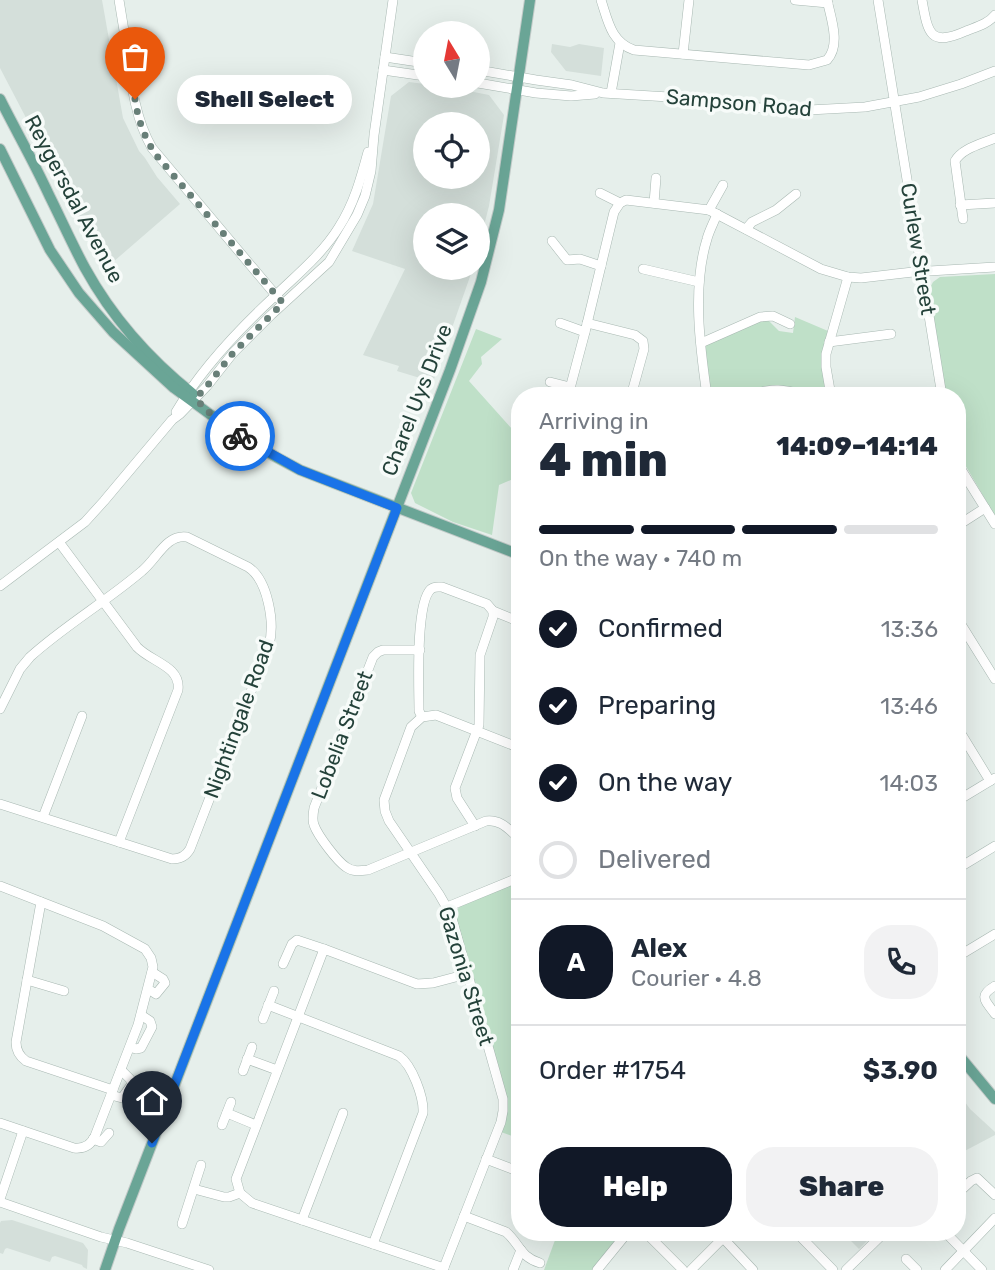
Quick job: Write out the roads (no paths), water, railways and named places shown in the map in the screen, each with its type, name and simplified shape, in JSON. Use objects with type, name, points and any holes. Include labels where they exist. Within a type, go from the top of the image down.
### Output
[{"type":"main road","name":"Charel Uys Drive","points":[[105,1270],[450,370],[481,282],[501,200],[530,0]]},
{"type":"main road","name":"Reygersdal Avenue","points":[[0,99],[81,261],[100,293],[147,352],[193,398],[237,434],[300,470],[511,552]]},
{"type":"main road","name":"Reygersdal Avenue","points":[[0,149],[41,235],[79,293],[126,345],[174,388],[193,398]]},
{"type":"main road","points":[[966,1064],[995,1098]]},
{"type":"street","points":[[119,0],[138,116],[152,148],[283,303]]},
{"type":"street","points":[[193,398],[283,303],[329,262],[357,215],[371,171],[393,0]]},
{"type":"street","points":[[601,0],[612,32],[620,43],[634,50],[805,65],[822,63],[830,57],[835,45],[828,2],[795,0]]},
{"type":"street","points":[[683,54],[689,0]]},
{"type":"street","name":"Curlew Street","points":[[878,0],[940,387]]},
{"type":"street","points":[[922,0],[929,30],[940,38],[952,37],[988,22],[995,15]]},
{"type":"street","points":[[607,93],[620,43]]},
{"type":"street","points":[[385,57],[413,61]]},
{"type":"street","points":[[383,70],[413,74]]},
{"type":"street","name":"Sampson Road","points":[[490,85],[571,96],[607,93],[789,110],[851,108],[895,102],[942,91],[995,71]]},
{"type":"street","name":"Sampson Road","points":[[490,72],[607,93]]},
{"type":"street","points":[[0,586],[85,522],[193,398],[232,340],[326,244],[339,227],[354,198],[374,135]]},
{"type":"street","points":[[962,219],[954,165],[957,157],[964,151],[995,138]]},
{"type":"street","points":[[654,203],[656,178]]},
{"type":"street","points":[[706,387],[701,344],[699,282],[713,212],[723,185]]},
{"type":"street","points":[[600,193],[620,203]]},
{"type":"street","points":[[746,229],[752,222],[776,210],[796,194]]},
{"type":"street","points":[[570,387],[614,212],[620,203],[630,200],[713,212],[821,269],[848,277],[995,267]]},
{"type":"street","points":[[960,205],[995,203]]},
{"type":"street","points":[[552,241],[567,260],[580,259],[601,266]]},
{"type":"street","points":[[643,269],[699,282]]},
{"type":"street","points":[[830,387],[826,361],[829,342],[848,277]]},
{"type":"street","points":[[701,344],[760,317],[773,316],[790,324]]},
{"type":"street","points":[[560,323],[635,335],[643,341],[644,349],[633,387]]},
{"type":"street","points":[[829,342],[891,334]]},
{"type":"street","points":[[550,382],[561,387]]},
{"type":"street","points":[[966,477],[995,524]]},
{"type":"street","points":[[966,520],[985,508]]},
{"type":"street","name":"Nightingale Road","points":[[0,709],[20,669],[30,657],[145,569],[169,541],[177,537],[184,536],[248,566],[261,580],[272,627],[269,645],[188,853],[172,859],[0,804]]},
{"type":"street","points":[[59,542],[141,651],[171,670],[179,683],[119,842]]},
{"type":"street","points":[[511,618],[493,611],[487,604],[442,587],[434,587],[429,592],[422,611],[419,711],[422,717],[436,715],[511,744]]},
{"type":"street","points":[[475,826],[457,799],[454,788],[479,726],[480,655],[493,611]]},
{"type":"street","points":[[966,632],[995,679]]},
{"type":"street","name":"Lobelia Street","points":[[411,853],[368,870],[352,870],[339,861],[316,829],[312,817],[373,657],[383,650],[420,650]]},
{"type":"street","points":[[43,817],[82,716]]},
{"type":"street","name":"Gazonia Street","points":[[422,717],[411,727],[384,800],[386,816],[447,907],[503,1099],[501,1122],[443,1269]]},
{"type":"street","points":[[966,740],[993,779],[966,796]]},
{"type":"street","points":[[411,853],[486,821],[495,820],[511,832]]},
{"type":"street","points":[[966,864],[995,846]]},
{"type":"street","points":[[447,907],[511,881]]},
{"type":"street","points":[[0,886],[103,926],[141,946],[151,958],[152,972],[141,1015],[93,1139],[85,1147],[74,1149],[0,1124]]},
{"type":"street","points":[[41,902],[16,1042],[17,1049],[26,1060],[122,1098],[132,1084],[121,1070]]},
{"type":"street","points":[[966,952],[995,934]]},
{"type":"street","points":[[284,964],[292,944],[301,940],[417,984],[433,983],[467,974]]},
{"type":"street","points":[[324,949],[237,1174],[236,1184],[240,1193],[251,1203],[443,1269]]},
{"type":"street","points":[[148,989],[156,995],[165,983],[152,972]]},
{"type":"street","points":[[27,980],[64,991]]},
{"type":"street","points":[[995,986],[984,996],[995,1014]]},
{"type":"street","points":[[263,1019],[274,991]]},
{"type":"street","points":[[268,1005],[402,1058],[409,1066],[424,1108],[373,1244]]},
{"type":"street","points":[[243,1071],[252,1047]]},
{"type":"street","points":[[247,1059],[277,1070]]},
{"type":"street","points":[[222,1125],[231,1102]]},
{"type":"street","points":[[302,1220],[343,1113]]},
{"type":"street","points":[[227,1114],[256,1125]]},
{"type":"street","points":[[23,1131],[0,1201],[101,1237],[209,1270]]},
{"type":"street","points":[[93,1139],[101,1142],[109,1133]]},
{"type":"street","points":[[486,1159],[511,1169]]},
{"type":"street","points":[[182,1224],[201,1165]]},
{"type":"street","points":[[966,1186],[977,1178],[995,1195]]},
{"type":"street","points":[[194,1189],[224,1197],[240,1193]]},
{"type":"street","points":[[464,1216],[511,1236]]},
{"type":"street","points":[[945,1270],[995,1218]]},
{"type":"street","points":[[515,1241],[528,1258],[540,1263]]},
{"type":"street","points":[[597,1270],[621,1241]]},
{"type":"street","points":[[654,1241],[683,1270]]},
{"type":"street","points":[[691,1270],[720,1241]]},
{"type":"street","points":[[731,1241],[753,1270]]},
{"type":"street","points":[[804,1241],[826,1268]]},
{"type":"street","points":[[846,1270],[876,1241]]},
{"type":"street","points":[[954,1241],[982,1270]]},
{"type":"street","points":[[513,1270],[521,1250]]},
{"type":"street","points":[[906,1259],[917,1270]]},
{"type":"place","name":"Shell Select","points":[[135,99]]}]
